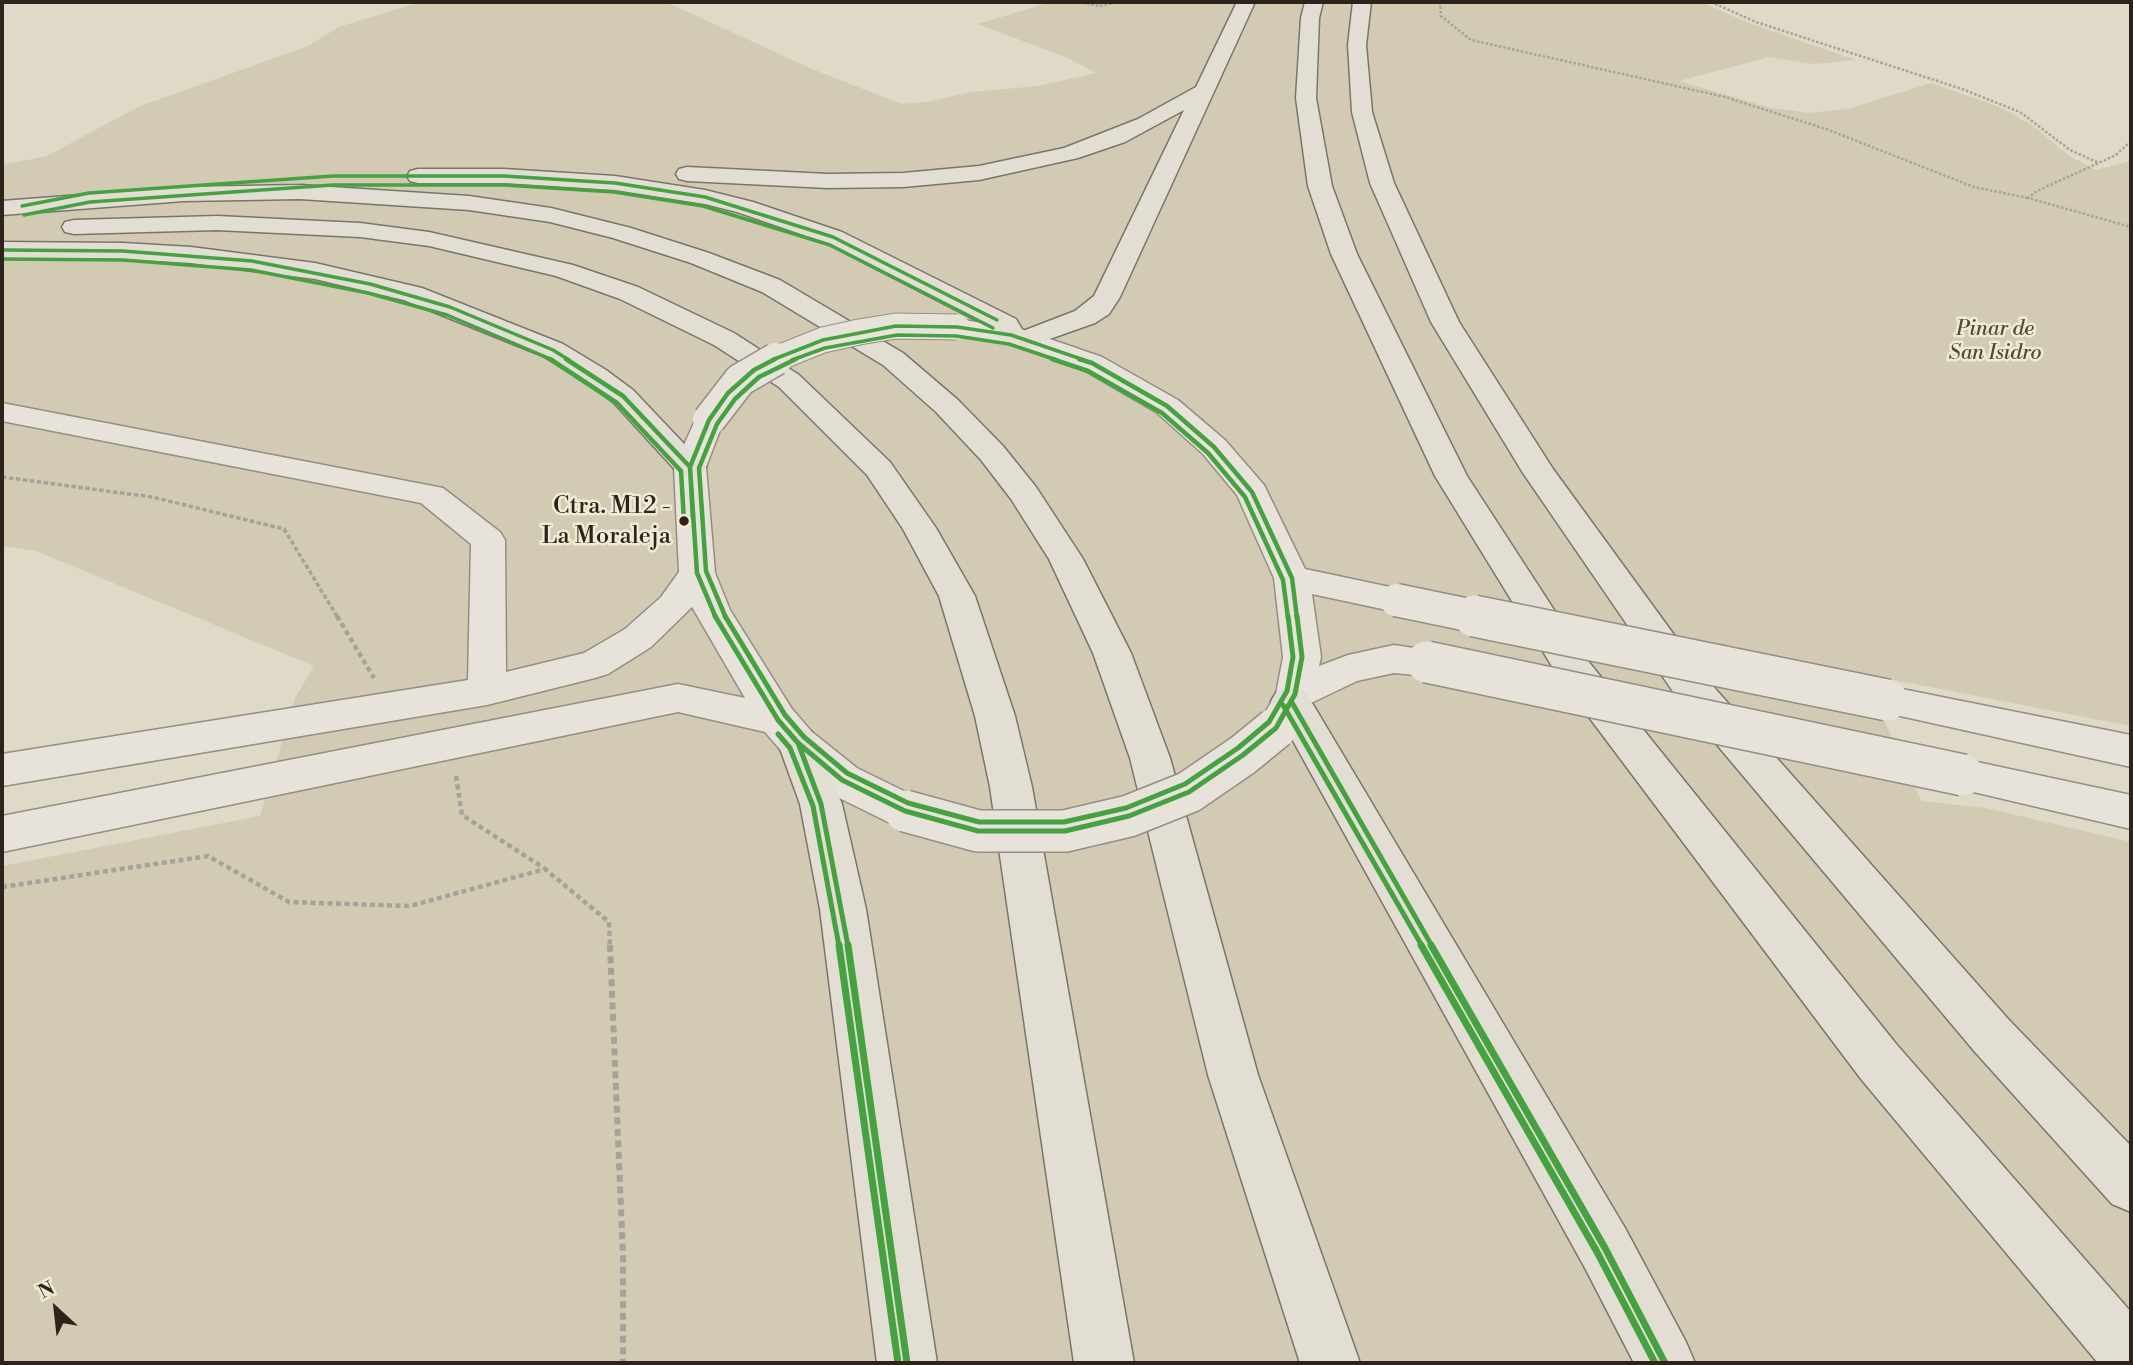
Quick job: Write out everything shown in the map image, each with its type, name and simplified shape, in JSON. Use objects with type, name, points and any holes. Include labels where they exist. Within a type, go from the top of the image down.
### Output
[{"type":"highway","points":[[333,176],[503,176],[649,188],[705,197],[771,215],[833,237],[1006,325],[1019,337],[1062,328],[1099,308],[1131,247],[1246,2]]},
{"type":"highway","points":[[1314,2],[1310,18],[1306,97],[1320,186],[1344,254],[1451,476],[1572,666],[1597,699],[1880,1062],[2131,1357]]},
{"type":"highway","points":[[1362,2],[1356,45],[1362,112],[1382,183],[1445,322],[1539,473],[1690,686],[1992,1036],[2131,1185]]},
{"type":"highway","points":[[41,204],[89,193],[333,176],[551,168],[783,180],[926,178],[1010,167],[1096,145],[1146,124],[1203,91]]},
{"type":"highway","points":[[2,208],[184,194],[311,192],[469,203],[551,215],[674,249],[771,286],[893,359],[947,406],[992,453],[1024,494],[1066,559],[1112,653],[1150,758],[1233,1075],[1330,1363]]},
{"type":"highway","points":[[2,233],[136,224],[306,226],[429,239],[564,270],[629,293],[724,339],[789,381],[855,444],[879,469],[893,489],[919,528],[957,596],[995,716],[1012,787],[1104,1363]]},
{"type":"highway","points":[[2,250],[123,251],[191,255],[315,271],[412,294],[553,350],[596,376],[623,396],[690,467]]},
{"type":"highway","points":[[1690,686],[2131,1146]]},
{"type":"highway","points":[[1287,708],[1605,1248],[1665,1363]]},
{"type":"highway","points":[[788,732],[821,804],[843,909],[907,1363]]},
{"type":"street","points":[[1287,708],[1302,657],[1292,578],[1252,492],[1214,447],[1167,406],[1092,363],[1019,337],[957,327],[896,326],[823,340],[786,353],[740,380],[709,420],[690,467],[698,573],[712,611],[788,732],[842,780],[905,811],[978,831],[1065,831],[1129,816],[1189,792],[1243,755],[1287,708],[1348,669],[1394,659],[1427,662],[2131,812]]},
{"type":"street","points":[[2,412],[431,495],[488,540],[487,691]]},
{"type":"street","points":[[2,771],[487,691],[595,664],[638,638],[674,606],[698,573]]},
{"type":"street","points":[[1292,578],[2131,751]]},
{"type":"street","points":[[2,834],[678,698],[788,732]]},
{"type":"path","points":[[1078,2],[1100,6],[1119,2]]},
{"type":"path","points":[[1440,2],[1441,16],[1471,40],[1725,97],[1826,129],[1973,187],[2028,198],[2131,227]]},
{"type":"path","points":[[1711,2],[1756,22],[1962,89],[2020,112],[2070,149],[2099,163]]},
{"type":"path","points":[[2028,198],[2036,191],[2116,155],[2131,141]]},
{"type":"path","points":[[2,477],[152,497],[284,529],[391,705]]},
{"type":"path","points":[[452,744],[462,816],[545,869],[609,922],[623,1256],[624,1363]]},
{"type":"path","points":[[2,887],[208,856],[289,902],[410,906],[545,869]]},
{"type":"green space","name":"Pinar de San Isidro","points":[[420,2],[666,2],[812,69],[901,104],[927,102],[972,92],[1038,86],[1096,73],[1070,59],[978,24],[1051,2],[1701,2],[1746,22],[1856,60],[1814,64],[1769,57],[1679,81],[1767,107],[1808,113],[1848,109],[1931,83],[2002,108],[2033,126],[2068,155],[2096,170],[2131,161],[2131,726],[1863,674],[1921,801],[1986,808],[2131,842],[2131,1363],[2,1363],[2,866],[260,816],[295,698],[314,666],[36,551],[2,546],[2,165],[47,156],[138,107],[308,46],[339,27]]},
{"type":"transit line","points":[[22,206],[89,193],[333,176],[504,176],[615,183],[705,197],[833,237],[997,320]]},
{"type":"transit line","points":[[24,215],[90,202],[333,185],[504,185],[614,192],[703,206],[830,245],[993,328]]},
{"type":"transit line","points":[[2,250],[123,251],[252,261],[370,284],[450,307],[553,350],[623,396],[690,467],[693,521]]},
{"type":"transit line","points":[[2,259],[123,260],[251,270],[368,293],[447,315],[549,358],[617,403],[681,471],[684,521]]},
{"type":"transit line","points":[[896,326],[957,327],[1011,335],[1092,363],[1167,406],[1214,447],[1252,492],[1292,578],[1302,657],[1295,694],[1276,728],[1243,755],[1189,792],[1129,816],[1065,831],[978,831],[905,811],[842,780],[798,743],[778,720],[712,611],[697,573],[690,467],[709,420],[728,393],[754,370],[786,353],[823,340],[896,326]]},
{"type":"transit line","points":[[897,335],[956,336],[1009,344],[1088,371],[1162,413],[1208,453],[1245,497],[1283,580],[1293,657],[1287,691],[1269,722],[1238,748],[1185,784],[1126,808],[1064,822],[979,822],[908,803],[847,773],[804,737],[785,715],[720,607],[706,571],[699,468],[717,424],[735,399],[759,377],[790,361],[825,348],[897,335]]},
{"type":"transit line","points":[[1291,701],[1605,1248],[1665,1363]]},
{"type":"transit line","points":[[1283,705],[1597,1252],[1655,1363]]},
{"type":"transit line","points":[[785,728],[798,743],[821,804],[843,909],[907,1363]]},
{"type":"transit line","points":[[778,734],[790,748],[813,806],[834,911],[898,1363]]},
{"type":"place","name":"Ctra. M12 - La Moraleja","points":[[684,521]]}]
